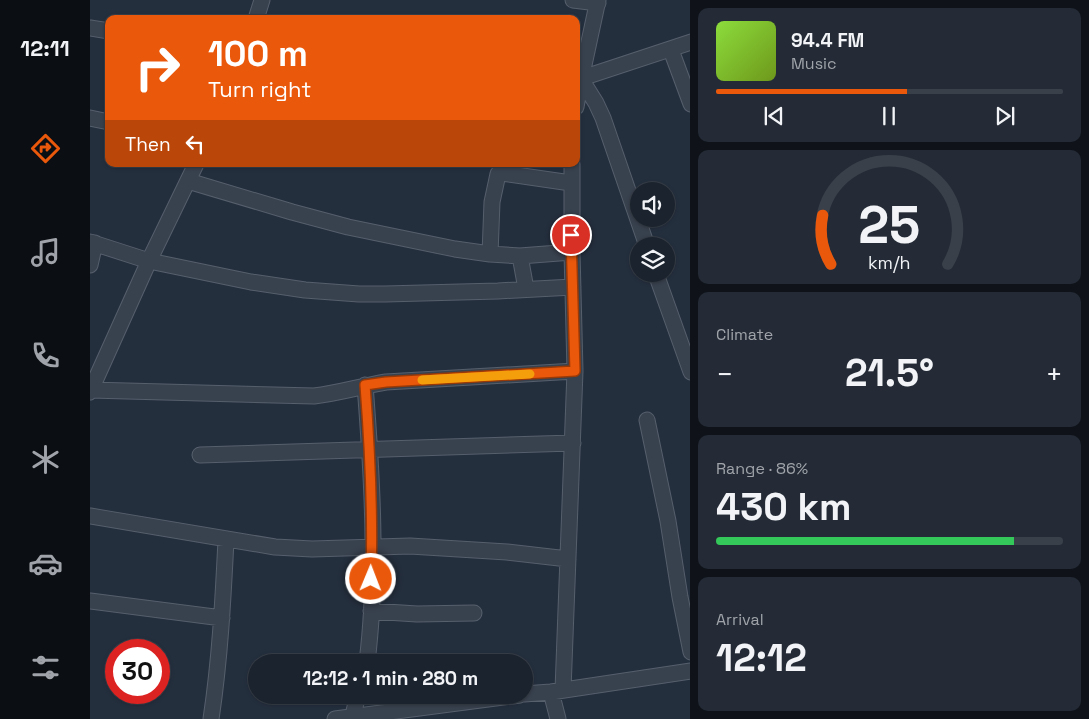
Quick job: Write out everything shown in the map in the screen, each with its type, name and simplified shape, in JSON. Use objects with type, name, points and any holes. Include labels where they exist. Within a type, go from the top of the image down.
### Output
[{"type":"street","points":[[257,15],[262,0]]},
{"type":"street","points":[[573,0],[598,2],[580,72]]},
{"type":"street","points":[[90,28],[105,30]]},
{"type":"street","points":[[580,79],[690,42]]},
{"type":"street","points":[[671,50],[690,104]]},
{"type":"street","points":[[580,83],[596,103],[603,118],[644,237]]},
{"type":"street","points":[[90,118],[105,121]]},
{"type":"street","points":[[195,167],[90,391],[314,396],[341,393],[356,387],[386,382],[575,371]]},
{"type":"street","points":[[558,719],[557,691],[568,559],[575,371],[572,167]]},
{"type":"street","points":[[490,254],[492,202],[498,174],[502,172],[571,183]]},
{"type":"street","points":[[188,181],[348,227],[455,249],[520,256],[572,252]]},
{"type":"street","points":[[90,265],[93,242],[149,262],[305,290],[359,294],[573,287]]},
{"type":"street","points":[[520,256],[526,289]]},
{"type":"street","points":[[659,282],[690,372]]},
{"type":"street","points":[[365,385],[372,547],[368,654]]},
{"type":"street","points":[[647,420],[668,521],[690,652]]},
{"type":"street","points":[[200,455],[572,443]]},
{"type":"street","points":[[90,516],[274,547],[312,549],[410,546],[568,559]]},
{"type":"street","points":[[211,719],[217,680],[226,540]]},
{"type":"street","points":[[90,601],[222,618]]},
{"type":"street","points":[[370,611],[417,614],[474,613]]},
{"type":"street","points":[[533,693],[690,671]]},
{"type":"street","points":[[352,718],[356,704]]},
{"type":"street","points":[[335,719],[446,712],[481,704]]},
{"type":"slow traffic","points":[[422,380],[530,374]]},
{"type":"route","points":[[371,579],[369,449],[365,385],[386,382],[575,371],[571,235]]}]
